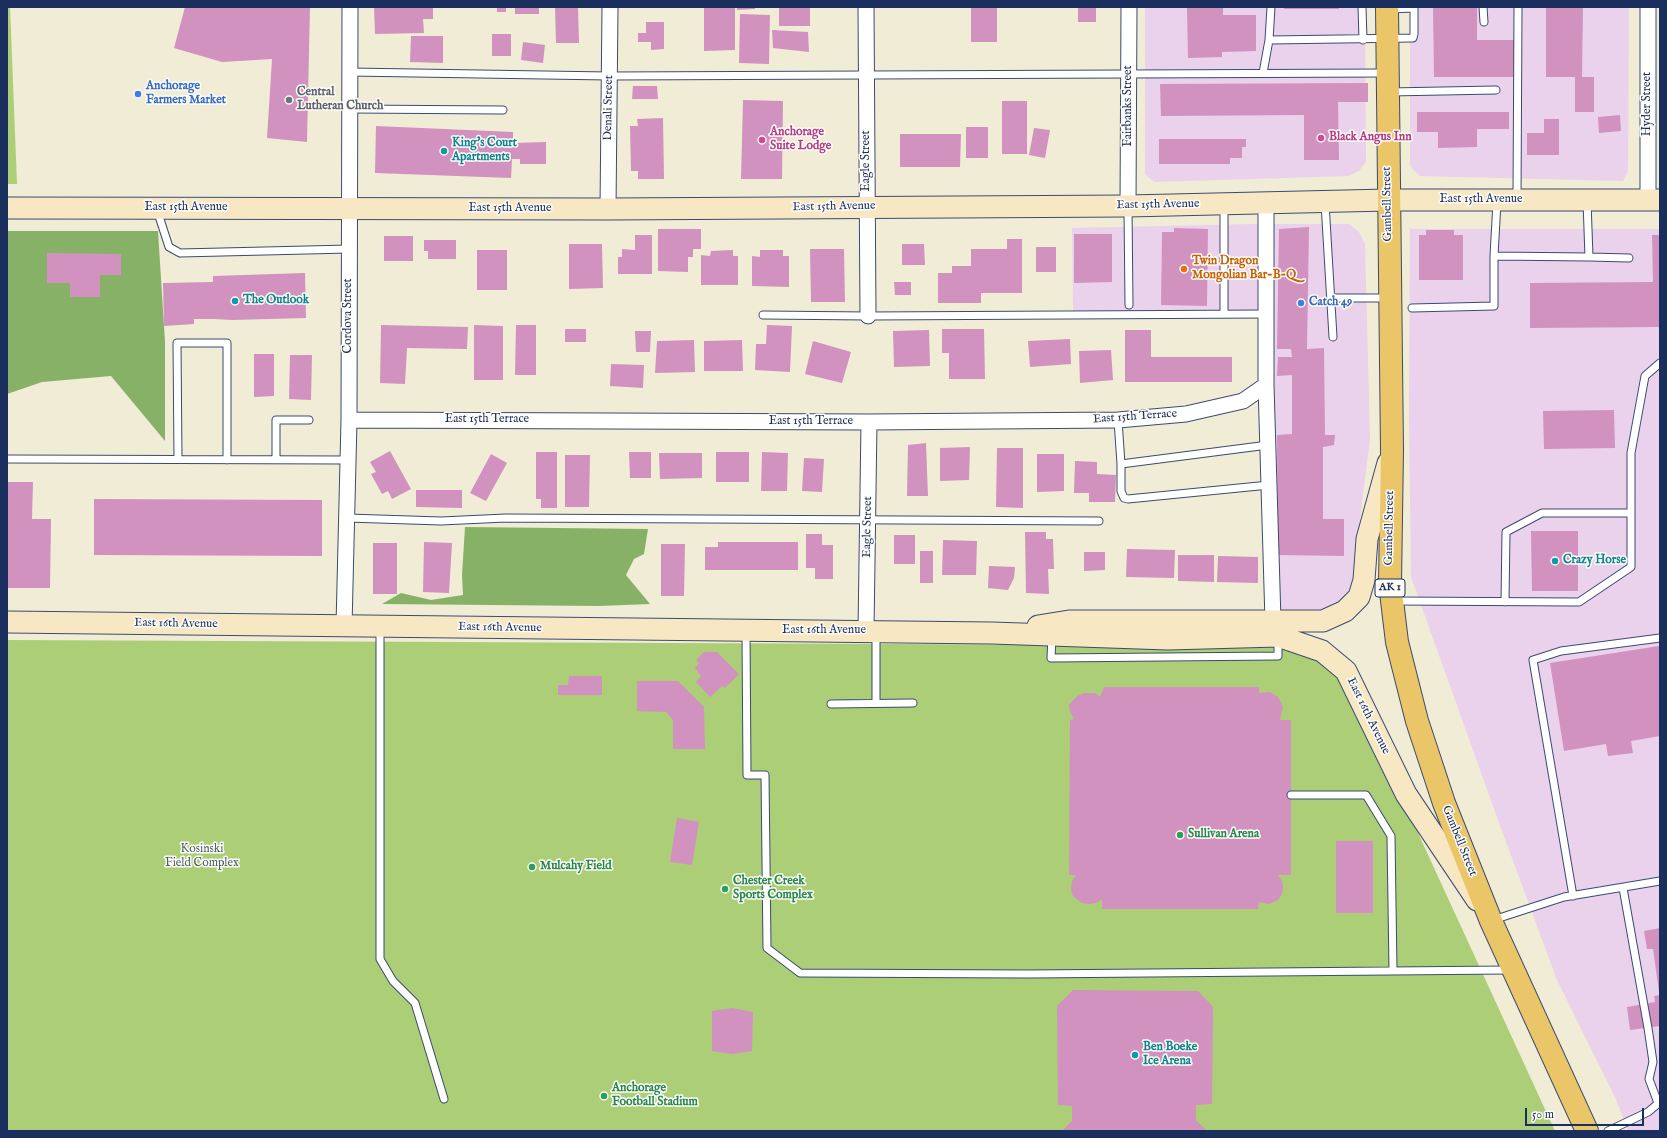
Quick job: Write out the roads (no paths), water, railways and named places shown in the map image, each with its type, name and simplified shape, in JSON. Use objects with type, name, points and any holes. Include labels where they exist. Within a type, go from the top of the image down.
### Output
[{"type":"highway","name":"Gambell Street","points":[[1387,8],[1389,298],[1392,450],[1390,584],[1396,642],[1417,721],[1444,803],[1491,921],[1587,1131]]},
{"type":"street","name":"Cordova Street","points":[[344,626],[349,420],[350,7]]},
{"type":"street","name":"Denali Street","points":[[608,209],[610,7]]},
{"type":"street","name":"Eagle Street","points":[[866,7],[868,316]]},
{"type":"street","name":"Fairbanks Street","points":[[1128,206],[1129,7]]},
{"type":"street","name":"Hyder Street","points":[[1648,7],[1654,200]]},
{"type":"street","name":"East 15th Avenue","points":[[7,208],[608,209],[1128,206],[1388,200],[1654,200]]},
{"type":"street","points":[[1266,202],[1266,385],[1276,629]]},
{"type":"street","name":"East 15th Terrace","points":[[349,420],[869,422],[1118,420],[1186,414],[1243,401],[1266,385]]},
{"type":"street","name":"Eagle Street","points":[[869,422],[868,520],[871,631]]},
{"type":"street","name":"East 16th Avenue","points":[[7,622],[871,631],[992,633],[1168,639],[1276,629],[1323,621],[1345,611],[1359,597],[1364,580],[1367,539],[1392,450]]},
{"type":"street","name":"East 16th Avenue","points":[[992,633],[1069,621],[1276,629],[1322,651],[1346,671],[1406,794],[1491,921]]},
{"type":"lane","points":[[1263,73],[1269,40],[1271,7]]},
{"type":"lane","points":[[1362,7],[1363,40]]},
{"type":"lane","points":[[1483,7],[1484,22]]},
{"type":"lane","points":[[1412,308],[1494,306],[1494,256],[1507,200],[1516,179],[1518,7]]},
{"type":"lane","points":[[1269,40],[1363,40],[1413,38],[1414,8],[1387,8]]},
{"type":"lane","points":[[350,72],[609,76],[1263,73],[1496,90]]},
{"type":"lane","points":[[350,109],[503,110]]},
{"type":"lane","points":[[1325,201],[1333,338]]},
{"type":"lane","points":[[1587,201],[1589,257]]},
{"type":"lane","points":[[1224,203],[1224,314]]},
{"type":"lane","points":[[1128,206],[1129,305]]},
{"type":"lane","points":[[156,208],[169,247],[180,253],[349,249]]},
{"type":"lane","points":[[1494,256],[1629,258]]},
{"type":"lane","points":[[1331,298],[1389,298]]},
{"type":"lane","points":[[763,315],[868,316],[1266,314]]},
{"type":"lane","points":[[178,459],[177,343],[227,343],[227,460]]},
{"type":"lane","points":[[1392,601],[1579,602],[1631,567],[1631,453],[1645,376],[1660,363]]},
{"type":"lane","points":[[276,460],[276,420],[309,420]]},
{"type":"lane","points":[[1118,420],[1121,491],[1124,498],[1128,499],[1269,485]]},
{"type":"lane","points":[[1121,464],[1268,445]]},
{"type":"lane","points":[[7,459],[348,460]]},
{"type":"lane","points":[[1505,602],[1506,532],[1542,513],[1631,513]]},
{"type":"lane","points":[[347,518],[441,521],[506,518],[1099,521]]},
{"type":"lane","points":[[380,627],[380,959],[394,981],[415,1003],[444,1099]]},
{"type":"lane","points":[[746,630],[747,775],[765,775],[767,948],[800,973],[1029,974],[1514,970]]},
{"type":"lane","points":[[871,631],[876,704]]},
{"type":"lane","points":[[1573,896],[1533,660],[1561,651],[1660,638]]},
{"type":"lane","points":[[831,704],[913,703]]},
{"type":"lane","points":[[1291,795],[1366,795],[1390,836],[1393,971]]},
{"type":"lane","points":[[1491,921],[1564,898],[1660,881]]},
{"type":"lane","points":[[1608,1131],[1648,1112],[1659,1103],[1649,1079],[1653,1062],[1623,888]]},
{"type":"place","name":"Anchorage Farmers Market","points":[[138,94]]},
{"type":"place","name":"Central Lutheran Church","points":[[289,100]]},
{"type":"place","name":"Black Angus Inn","points":[[1321,138]]},
{"type":"place","name":"Anchorage Suite Lodge","points":[[762,140]]},
{"type":"place","name":"King's Court Apartments","points":[[444,151]]},
{"type":"place","name":"Twin Dragon Mongolian Bar-B-Q","points":[[1184,269]]},
{"type":"place","name":"The Outlook","points":[[235,301]]},
{"type":"place","name":"Catch 49","points":[[1301,303]]},
{"type":"place","name":"Crazy Horse","points":[[1555,561]]},
{"type":"place","name":"Sullivan Arena","points":[[1180,835]]},
{"type":"place","name":"Mulcahy Field","points":[[532,867]]},
{"type":"place","name":"Chester Creek Sports Complex","points":[[725,889]]},
{"type":"place","name":"Ben Boeke Ice Arena","points":[[1135,1055]]},
{"type":"place","name":"Anchorage Football Stadium","points":[[604,1096]]},
{"type":"park label","name":"Kosinski Field Complex","points":[[202,857]]}]
